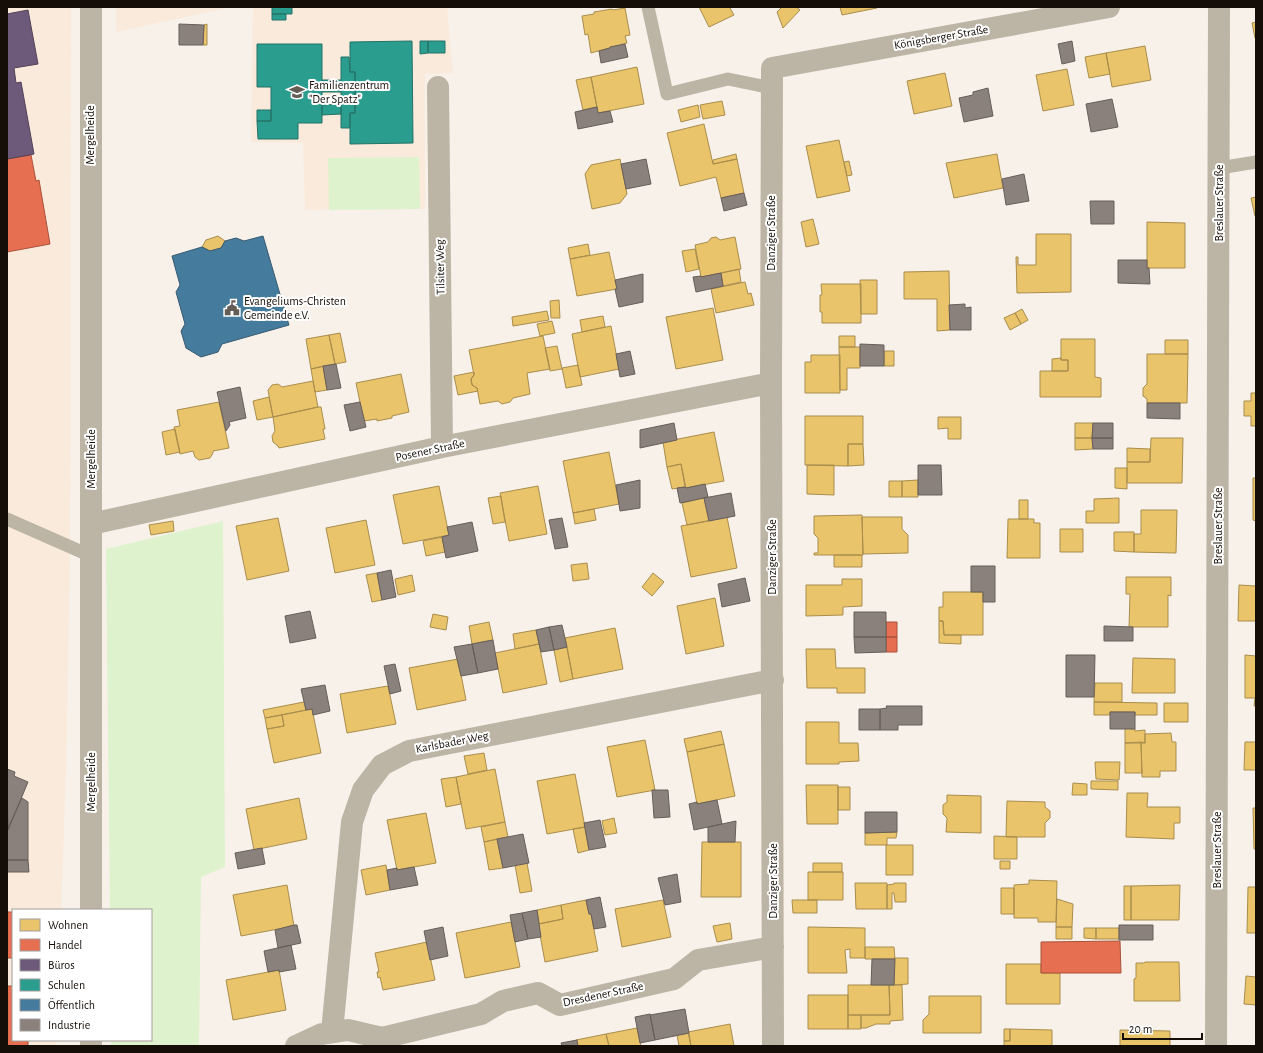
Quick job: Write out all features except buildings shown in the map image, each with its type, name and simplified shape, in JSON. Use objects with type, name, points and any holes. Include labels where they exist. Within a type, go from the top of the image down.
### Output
[{"type":"street","name":"Mergelheide","points":[[90,7],[91,909]]},
{"type":"street","name":"Königsberger Straße","points":[[772,78],[1109,7]]},
{"type":"street","name":"Breslauer Straße","points":[[1216,1046],[1219,7]]},
{"type":"street","name":"Danziger Straße","points":[[772,78],[770,383],[773,680],[773,1046]]},
{"type":"street","name":"Tilsiter Weg","points":[[438,87],[442,448]]},
{"type":"street","name":"Posener Straße","points":[[91,524],[442,448],[770,383]]},
{"type":"street","name":"Karlsbader Weg","points":[[332,1032],[352,822],[363,790],[382,765],[409,751],[773,680]]},
{"type":"street","name":"Dresdener Straße","points":[[296,1046],[322,1034],[348,1030],[382,1038],[481,1014],[503,1001],[538,993],[560,1005],[674,979],[698,960],[772,947]]},
{"type":"lane","points":[[648,7],[666,94],[728,79],[772,78]]},
{"type":"lane","points":[[1219,168],[1256,162]]},
{"type":"lane","points":[[7,519],[91,556]]},
{"type":"shaded area","points":[[7,7],[71,7],[70,559],[66,774],[61,909],[12,909],[12,1041],[57,1041],[56,1046],[7,1046]]},
{"type":"shaded area","points":[[116,7],[232,7],[116,32]]},
{"type":"shaded area","points":[[253,7],[447,7],[453,73],[425,74],[425,209],[305,210],[303,143],[251,142]]},
{"type":"green space","points":[[419,157],[420,209],[329,210],[328,158]]},
{"type":"green space","points":[[223,521],[225,867],[201,877],[199,1046],[111,1046],[111,1041],[152,1041],[152,909],[110,909],[106,549]]},
{"type":"place","name":"Familienzentrum \"Der Spatz\"","points":[[297,92]]},
{"type":"place","name":"Evangeliums-Christen Gemeinde e.V.","points":[[232,308]]}]
